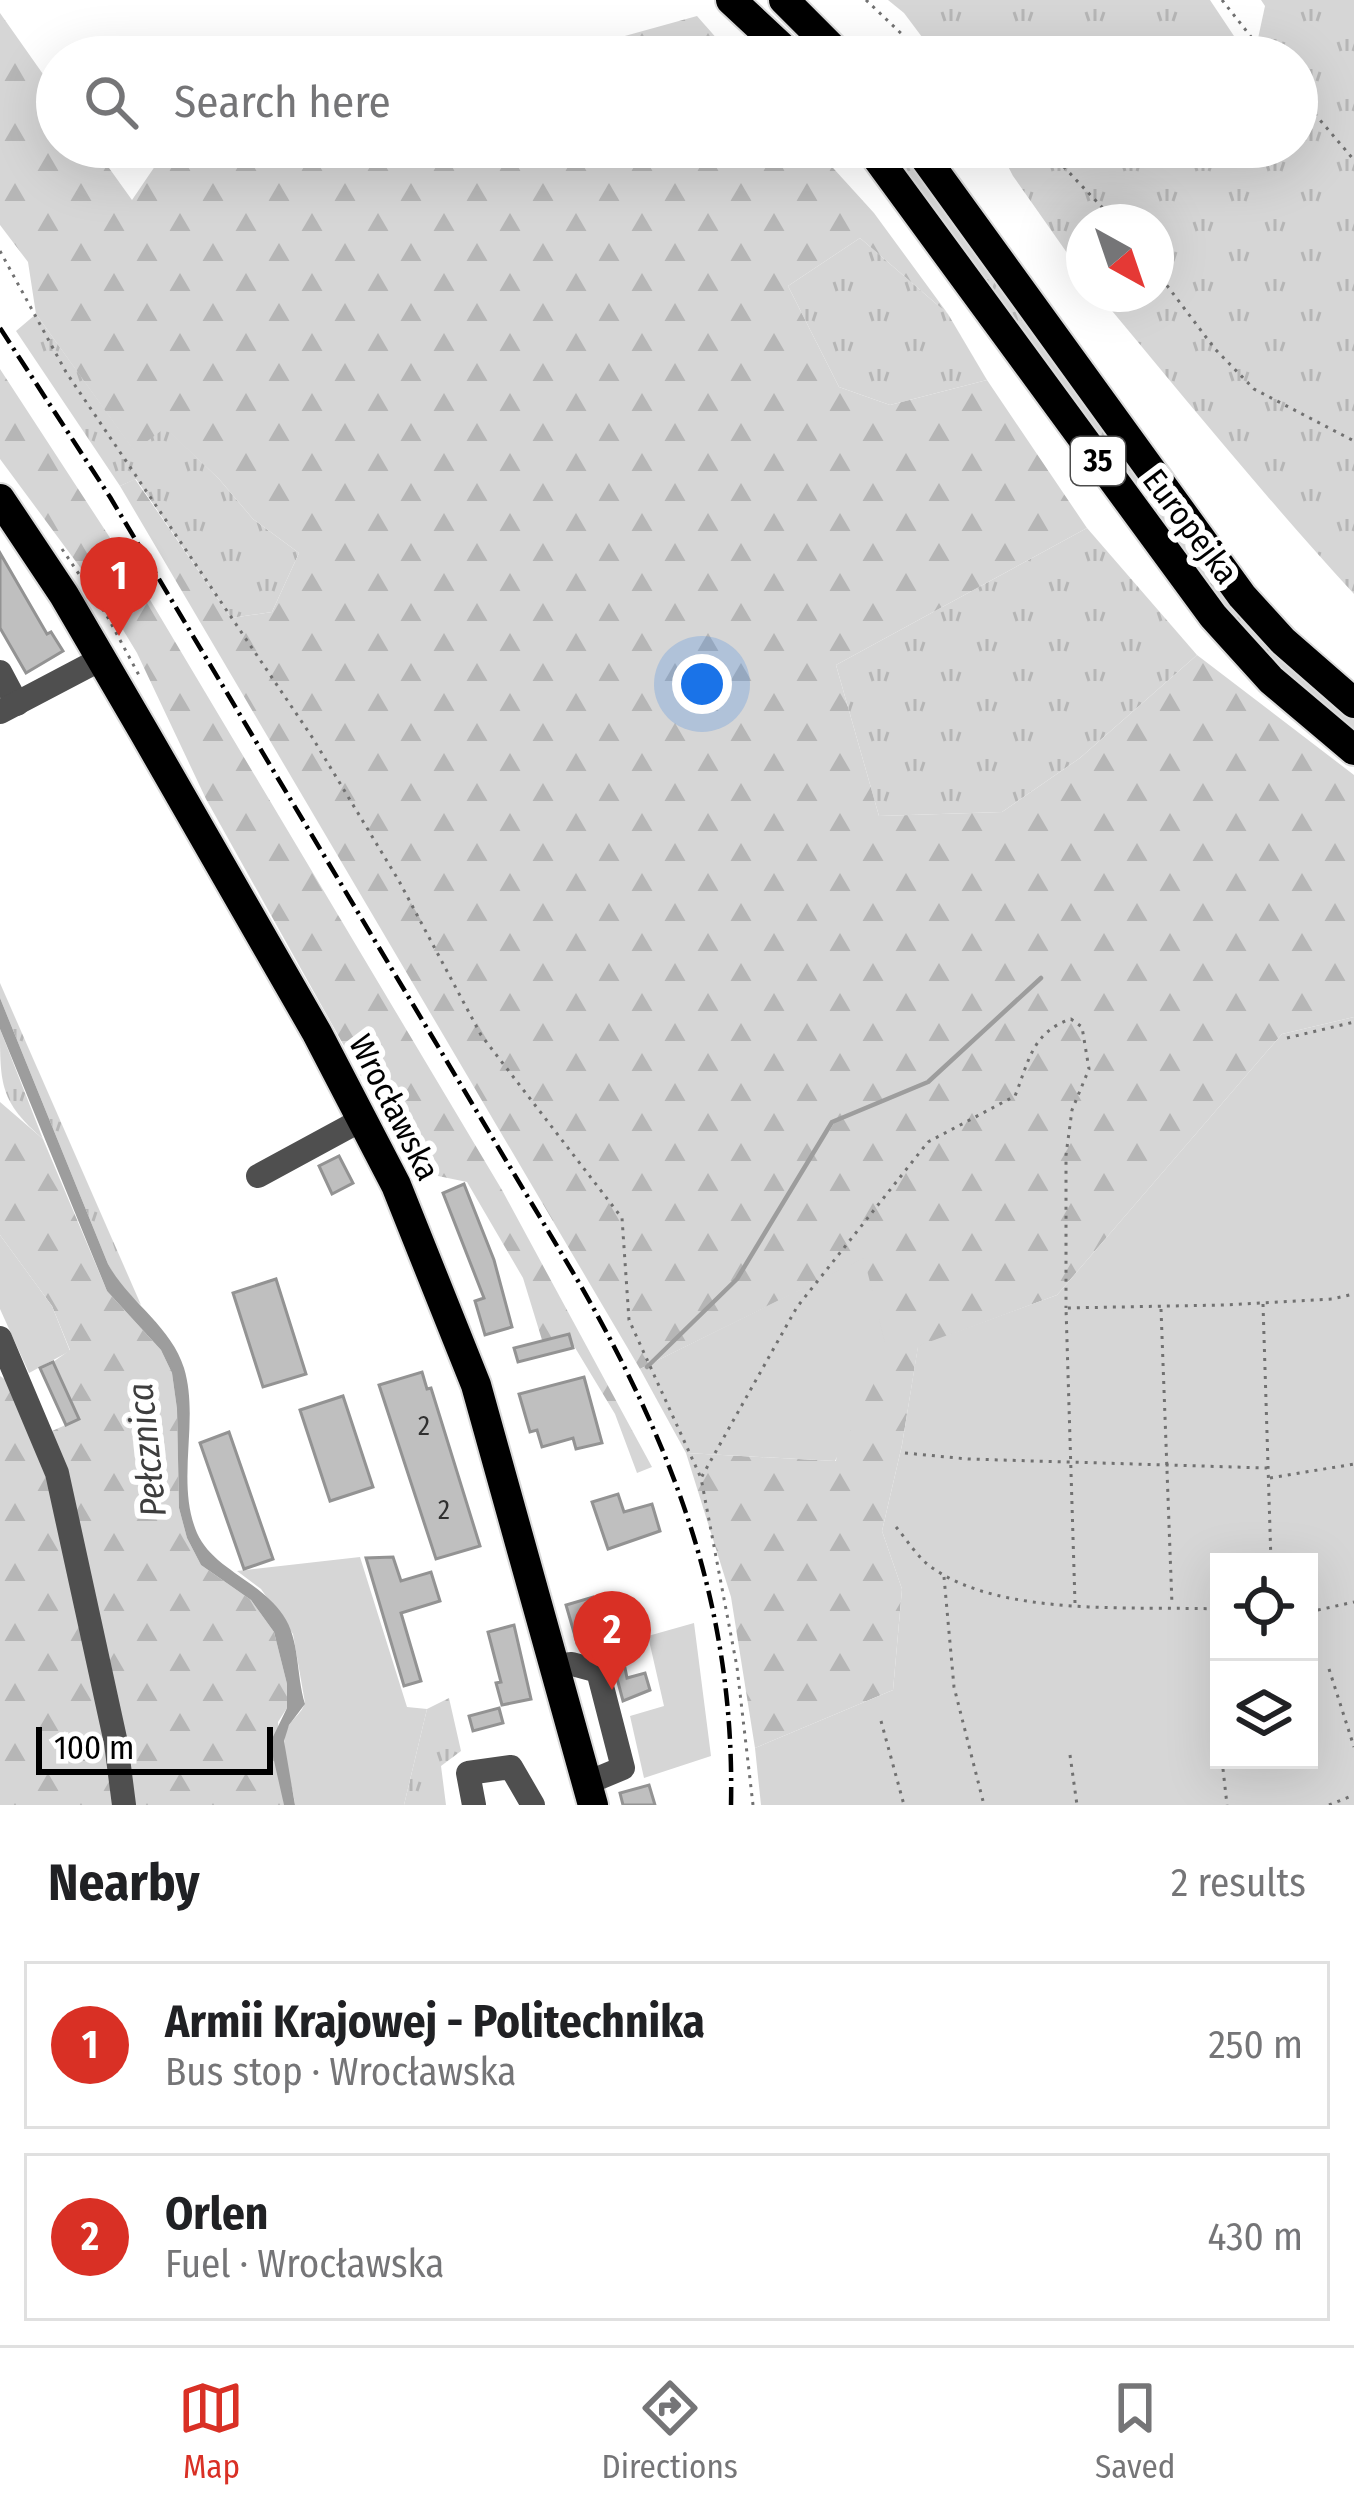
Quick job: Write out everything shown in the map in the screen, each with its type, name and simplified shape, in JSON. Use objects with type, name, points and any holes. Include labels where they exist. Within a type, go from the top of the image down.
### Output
[{"type":"main road","points":[[731,0],[769,36]]},
{"type":"main road","points":[[784,0],[820,36]]},
{"type":"main road","name":"Europejka","points":[[884,168],[1213,616],[1270,680],[1354,750]]},
{"type":"main road","name":"Europejka","points":[[932,168],[1242,596],[1283,641],[1354,703]]},
{"type":"main road","name":"Wrocławska","points":[[0,499],[117,658],[396,1185],[460,1338],[590,1794]]},
{"type":"street","points":[[0,672],[9,708],[117,658]]},
{"type":"street","points":[[258,1176],[363,1119]]},
{"type":"street","points":[[0,1338],[57,1473],[116,1743],[124,1805]]},
{"type":"street","points":[[474,1805],[468,1773],[511,1767],[533,1805]]},
{"type":"path","points":[[866,0],[904,36]]},
{"type":"path","points":[[1222,0],[1250,36]]},
{"type":"path","points":[[1318,118],[1354,160]]},
{"type":"path","points":[[1065,168],[1099,204]]},
{"type":"path","points":[[0,251],[66,372],[312,737],[399,880],[481,1035],[622,1218],[629,1320],[701,1478],[737,1667],[753,1805]]},
{"type":"path","points":[[1174,295],[1215,349],[1254,389],[1354,441]]},
{"type":"path","points":[[106,614],[117,658]]},
{"type":"path","points":[[701,1478],[796,1307],[928,1142],[1015,1096],[1033,1049],[1048,1027],[1071,1019],[1082,1028],[1089,1070],[1072,1110],[1066,1155],[1075,1604]]},
{"type":"path","points":[[1287,1037],[1354,1022]]},
{"type":"path","points":[[1066,1308],[1332,1299],[1354,1294]]},
{"type":"path","points":[[1264,1302],[1271,1553]]},
{"type":"path","points":[[1161,1307],[1172,1607]]},
{"type":"path","points":[[905,1453],[968,1460],[1267,1468]]},
{"type":"path","points":[[1268,1478],[1354,1464]]},
{"type":"path","points":[[896,1527],[931,1568],[980,1592],[1018,1602],[1210,1609]]},
{"type":"path","points":[[943,1574],[955,1687],[983,1805]]},
{"type":"path","points":[[1318,1610],[1354,1602]]},
{"type":"path","points":[[1329,1669],[1354,1748]]},
{"type":"path","points":[[880,1721],[904,1805]]},
{"type":"path","points":[[1070,1755],[1077,1805]]},
{"type":"path","points":[[1223,1769],[1227,1805]]},
{"type":"path","points":[[1329,1805],[1354,1796]]},
{"type":"green space","points":[[888,0],[1210,0],[1234,36],[921,36]]},
{"type":"green space","points":[[1261,0],[1354,0],[1354,594],[1113,312],[1174,312],[1174,204],[1066,204],[1066,251],[1009,168],[1318,168],[1318,36],[1259,36],[1265,6]]},
{"type":"green space","points":[[0,13],[36,64],[36,168],[109,168],[132,200],[154,168],[833,168],[874,213],[948,314],[860,238],[788,286],[839,387],[890,405],[987,380],[1087,528],[836,665],[879,816],[1002,812],[1080,758],[1197,655],[1354,775],[1354,1017],[1282,1034],[1057,1295],[918,1347],[882,1531],[902,1589],[893,1690],[755,1748],[731,1597],[686,1453],[836,1461],[864,1259],[640,1369],[120,486],[135,479],[231,618],[272,612],[299,553],[253,519],[165,428],[134,451],[36,314],[28,262],[0,225]]},
{"type":"green space","points":[[697,16],[715,36],[625,36]]},
{"type":"green space","points":[[898,168],[916,168],[1354,715],[1354,736],[1238,631]]},
{"type":"green space","points":[[860,238],[948,314],[987,380],[890,405],[839,387],[788,286]]},
{"type":"green space","points":[[36,314],[134,450],[165,427],[253,519],[299,553],[272,612],[231,618],[136,479],[120,486],[16,331]]},
{"type":"green space","points":[[0,369],[146,593],[502,1190],[652,1467],[637,1473],[615,1414],[568,1336],[542,1340],[523,1278],[467,1182],[414,1171],[206,799],[137,653],[108,605],[0,459]]},
{"type":"green space","points":[[1087,528],[1197,655],[1080,758],[1002,812],[879,816],[836,665]]},
{"type":"green space","points":[[0,983],[141,1305],[119,1285],[108,1264],[0,998]]},
{"type":"green space","points":[[1354,1017],[1354,1805],[761,1805],[755,1748],[893,1690],[902,1589],[882,1531],[918,1346],[1057,1295],[1282,1034]]},
{"type":"green space","points":[[0,1029],[43,1139],[18,1114],[5,1091]]},
{"type":"green space","points":[[0,1102],[43,1139],[107,1291],[161,1350],[172,1373],[179,1508],[187,1538],[201,1565],[251,1600],[274,1632],[287,1684],[287,1708],[278,1722],[284,1805],[133,1805],[52,1431],[79,1419],[53,1362],[70,1350],[52,1306],[0,1235]]},
{"type":"green space","points":[[0,1235],[52,1306],[70,1351],[29,1373],[0,1309]]},
{"type":"green space","points":[[864,1258],[888,1355],[835,1461],[686,1453],[640,1369]]},
{"type":"green space","points":[[0,1376],[14,1385],[48,1477],[106,1747],[113,1805],[0,1805]]},
{"type":"green space","points":[[360,1557],[407,1707],[427,1709],[404,1805],[295,1805],[285,1735],[305,1703],[293,1634],[261,1589],[237,1571]]},
{"type":"green space","points":[[694,1623],[711,1756],[644,1778],[630,1716],[664,1706],[648,1636]]},
{"type":"green space","points":[[449,1698],[461,1751],[441,1766],[446,1805],[404,1805],[427,1709]]},
{"type":"shaded area","points":[[0,998],[108,1264],[160,1326],[184,1368],[190,1409],[188,1493],[197,1533],[214,1556],[273,1603],[292,1635],[305,1704],[284,1741],[295,1805],[284,1805],[270,1743],[287,1708],[287,1684],[274,1632],[251,1600],[201,1565],[187,1538],[179,1508],[172,1373],[161,1350],[107,1291],[0,1029]]},
{"type":"building","points":[[0,553],[47,634],[51,632],[63,651],[26,673],[0,628]]},
{"type":"building","points":[[339,1156],[353,1183],[332,1194],[319,1166]]},
{"type":"building","points":[[464,1184],[494,1260],[512,1327],[485,1335],[475,1301],[484,1298],[443,1193]]},
{"type":"building","points":[[276,1279],[306,1374],[263,1387],[233,1293]]},
{"type":"building","points":[[569,1334],[573,1348],[518,1362],[514,1348]]},
{"type":"building","points":[[53,1362],[79,1419],[66,1425],[40,1368]]},
{"type":"building","points":[[422,1372],[480,1546],[436,1559],[379,1385]]},
{"type":"building","points":[[584,1377],[602,1443],[576,1449],[573,1438],[542,1447],[537,1430],[530,1432],[519,1394]]},
{"type":"building","points":[[343,1396],[373,1487],[330,1501],[300,1410]]},
{"type":"building","points":[[229,1432],[273,1559],[244,1569],[200,1443]]},
{"type":"building","points":[[618,1494],[624,1512],[652,1504],[660,1531],[608,1549],[592,1502]]},
{"type":"building","points":[[393,1557],[401,1581],[431,1572],[440,1601],[401,1613],[421,1681],[404,1686],[366,1558]]},
{"type":"building","points":[[593,1597],[604,1635],[577,1643],[566,1605]]},
{"type":"building","points":[[514,1625],[531,1699],[502,1705],[488,1632]]},
{"type":"building","points":[[625,1668],[627,1678],[645,1673],[650,1690],[623,1701],[615,1671]]},
{"type":"building","points":[[499,1708],[503,1723],[473,1731],[469,1716]]},
{"type":"building","points":[[649,1785],[655,1805],[623,1805],[620,1793]]},
{"type":"waterway","points":[[647,1367],[737,1279],[832,1122],[928,1082],[1041,978]]},
{"type":"railway","points":[[0,328],[110,497],[615,1348],[671,1472],[710,1599],[723,1665],[731,1805]]},
{"type":"place","name":"Armii Krajowej - Politechnika","points":[[119,636]]},
{"type":"place","name":"Orlen","points":[[612,1690]]},
{"type":"water label","name":"Pełcznica","points":[[146,1450]]}]
